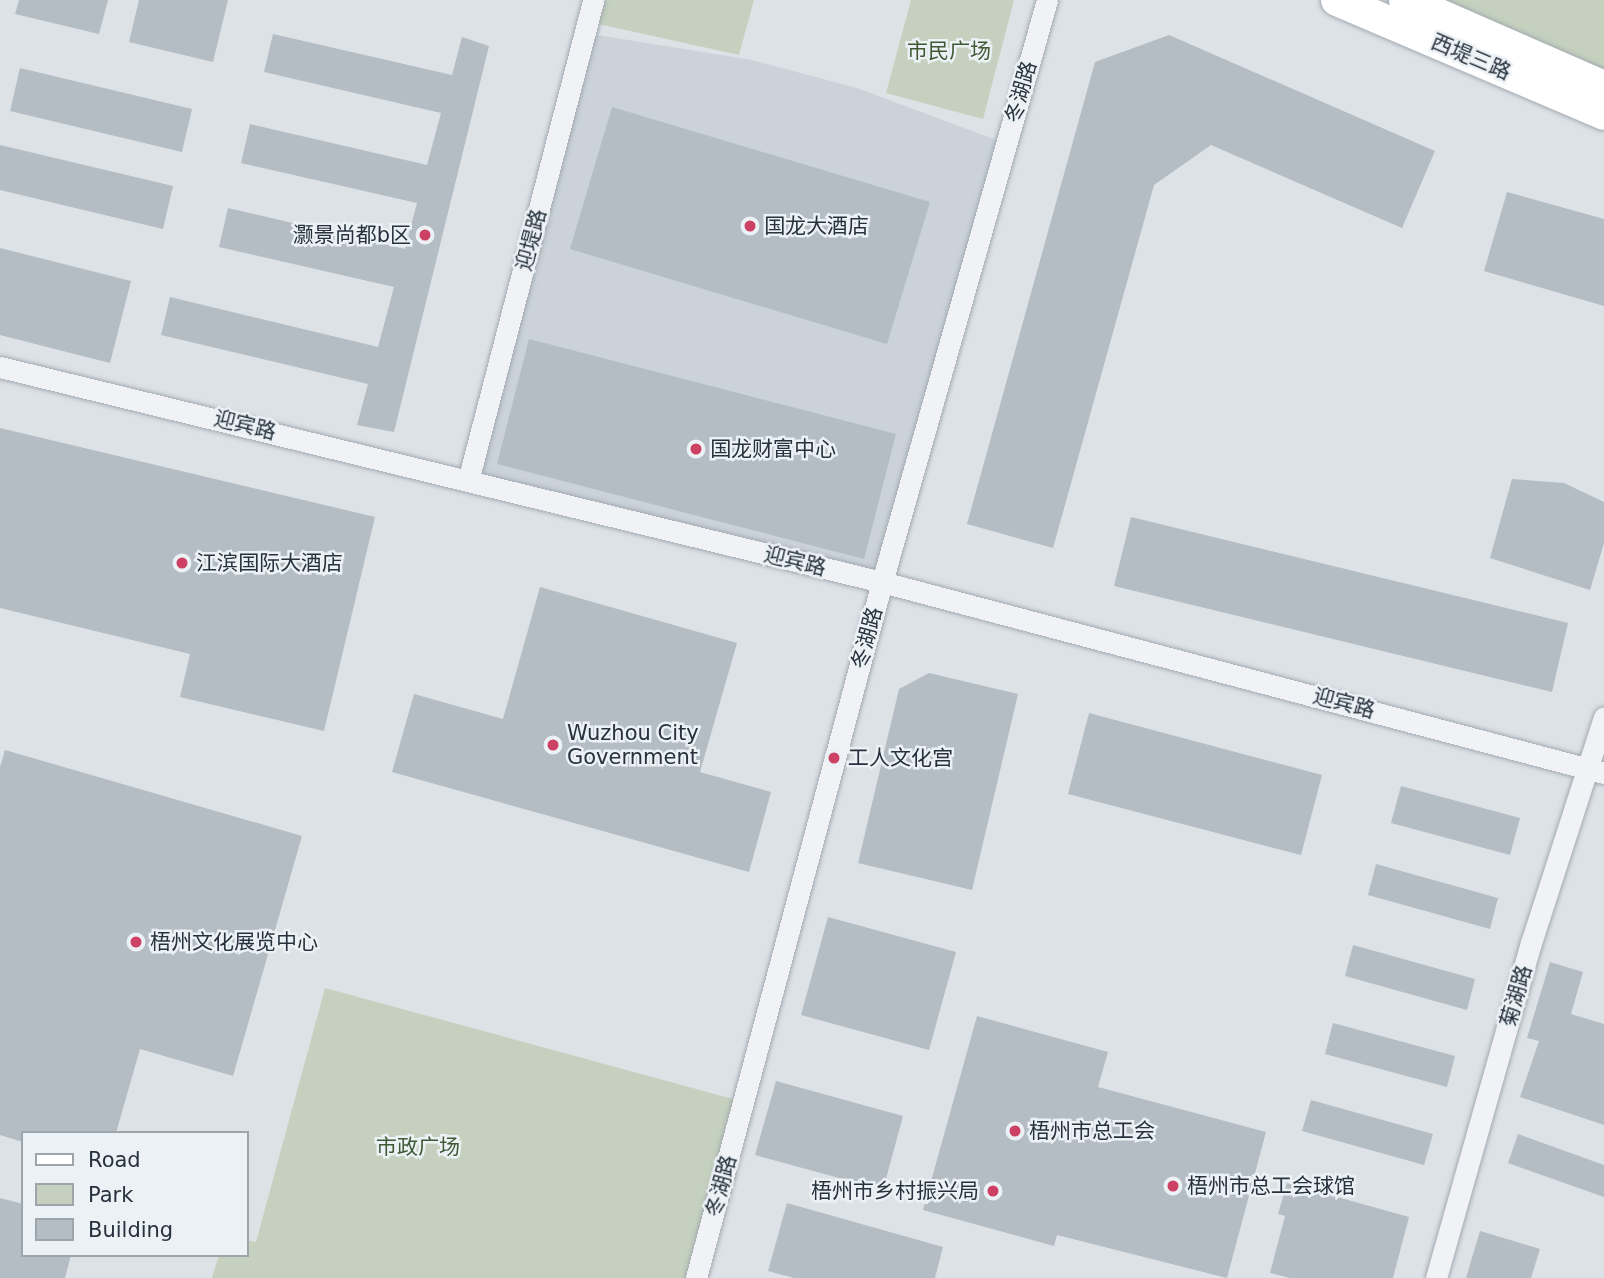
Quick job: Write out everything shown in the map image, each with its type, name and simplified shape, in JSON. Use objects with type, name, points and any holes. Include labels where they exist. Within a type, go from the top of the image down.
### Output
[{"type":"main road","name":"西堤三路","points":[[1337,0],[1604,114]]},
{"type":"main road","name":"西堤三路","points":[[1405,0],[1604,87]]},
{"type":"street","name":"迎堤路","points":[[468,481],[593,0]]},
{"type":"street","name":"冬湖路","points":[[696,1278],[882,582],[1047,0]]},
{"type":"street","name":"迎宾路","points":[[0,367],[882,582],[1596,770]]},
{"type":"street","name":"菊湖路","points":[[1436,1278],[1531,943],[1596,770],[1604,717]]},
{"type":"shaded area","points":[[585,33],[752,60],[857,88],[1007,144],[882,582],[468,481]]},
{"type":"green space","points":[[601,0],[754,0],[739,55],[594,23]]},
{"type":"green space","name":"市民广场","points":[[911,0],[1014,0],[983,119],[886,93]]},
{"type":"green space","points":[[1405,0],[1604,0],[1604,87]]},
{"type":"green space","name":"市政广场","points":[[325,988],[744,1102],[696,1278],[212,1278],[218,1257],[248,1257],[248,1240],[256,1242]]},
{"type":"building","points":[[19,0],[108,0],[99,34],[15,14]]},
{"type":"building","points":[[139,0],[228,0],[213,62],[129,42]]},
{"type":"building","points":[[273,34],[452,75],[462,37],[489,46],[394,432],[357,425],[368,384],[161,335],[170,297],[378,347],[394,287],[219,247],[228,208],[405,249],[417,203],[241,163],[250,124],[427,165],[441,113],[264,72]]},
{"type":"building","points":[[1169,35],[1435,151],[1402,228],[1211,145],[1154,185],[1053,548],[967,524],[1095,62]]},
{"type":"building","points":[[20,68],[192,109],[182,152],[10,111]]},
{"type":"building","name":"国龙大酒店","points":[[612,107],[930,202],[887,344],[570,249]]},
{"type":"building","points":[[0,145],[173,186],[163,229],[0,190]]},
{"type":"building","points":[[1507,192],[1604,219],[1604,306],[1484,271]]},
{"type":"building","points":[[0,248],[131,281],[110,363],[0,335]]},
{"type":"building","name":"国龙财富中心","points":[[529,339],[896,434],[864,559],[497,464]]},
{"type":"building","name":"江滨国际大酒店","points":[[0,428],[375,517],[324,731],[180,697],[190,654],[0,608]]},
{"type":"building","points":[[1512,479],[1564,483],[1604,502],[1604,543],[1590,590],[1490,558]]},
{"type":"building","points":[[1131,517],[1568,623],[1552,692],[1114,586]]},
{"type":"building","name":"Wuzhou City Government","points":[[540,587],[737,643],[700,772],[771,792],[749,872],[392,772],[414,694],[503,719]]},
{"type":"building","points":[[929,673],[1018,694],[972,890],[858,863],[899,689]]},
{"type":"building","points":[[1089,713],[1322,775],[1301,855],[1068,794]]},
{"type":"building","name":"梧州文化展览中心","points":[[5,750],[302,836],[233,1076],[140,1049],[117,1131],[21,1131],[21,1141],[0,1135],[0,767]]},
{"type":"building","points":[[1401,786],[1520,818],[1510,855],[1391,823]]},
{"type":"building","points":[[1376,864],[1498,898],[1490,929],[1368,895]]},
{"type":"building","points":[[828,917],[956,952],[929,1050],[801,1015]]},
{"type":"building","points":[[1353,945],[1475,979],[1467,1010],[1345,976]]},
{"type":"building","points":[[1550,962],[1583,972],[1571,1014],[1604,1024],[1604,1125],[1520,1097],[1539,1041],[1527,1038]]},
{"type":"building","points":[[977,1016],[1108,1052],[1098,1087],[1266,1132],[1227,1278],[1057,1235],[1054,1246],[923,1210]]},
{"type":"building","points":[[1333,1023],[1455,1056],[1447,1087],[1325,1054]]},
{"type":"building","points":[[776,1081],[903,1116],[883,1190],[755,1155]]},
{"type":"building","points":[[1311,1100],[1433,1134],[1424,1165],[1302,1131]]},
{"type":"building","points":[[1518,1134],[1604,1165],[1604,1197],[1508,1163]]},
{"type":"building","points":[[1287,1183],[1409,1217],[1393,1278],[1290,1278],[1270,1273],[1285,1216],[1278,1214]]},
{"type":"building","points":[[0,1198],[21,1203],[21,1257],[70,1257],[65,1278],[0,1278]]},
{"type":"building","points":[[787,1203],[943,1247],[935,1278],[794,1278],[768,1271]]},
{"type":"building","points":[[1480,1231],[1540,1249],[1531,1278],[1466,1278]]},
{"type":"place","name":"国龙大酒店","points":[[750,226]]},
{"type":"place","name":"灏景尚都b区","points":[[425,235]]},
{"type":"place","name":"国龙财富中心","points":[[696,449]]},
{"type":"place","name":"江滨国际大酒店","points":[[182,563]]},
{"type":"place","name":"Wuzhou City Government","points":[[553,745]]},
{"type":"place","name":"工人文化宫","points":[[834,758]]},
{"type":"place","name":"梧州文化展览中心","points":[[136,942]]},
{"type":"place","name":"梧州市总工会","points":[[1015,1131]]},
{"type":"place","name":"梧州市总工会球馆","points":[[1173,1186]]},
{"type":"place","name":"梧州市乡村振兴局","points":[[993,1191]]}]
